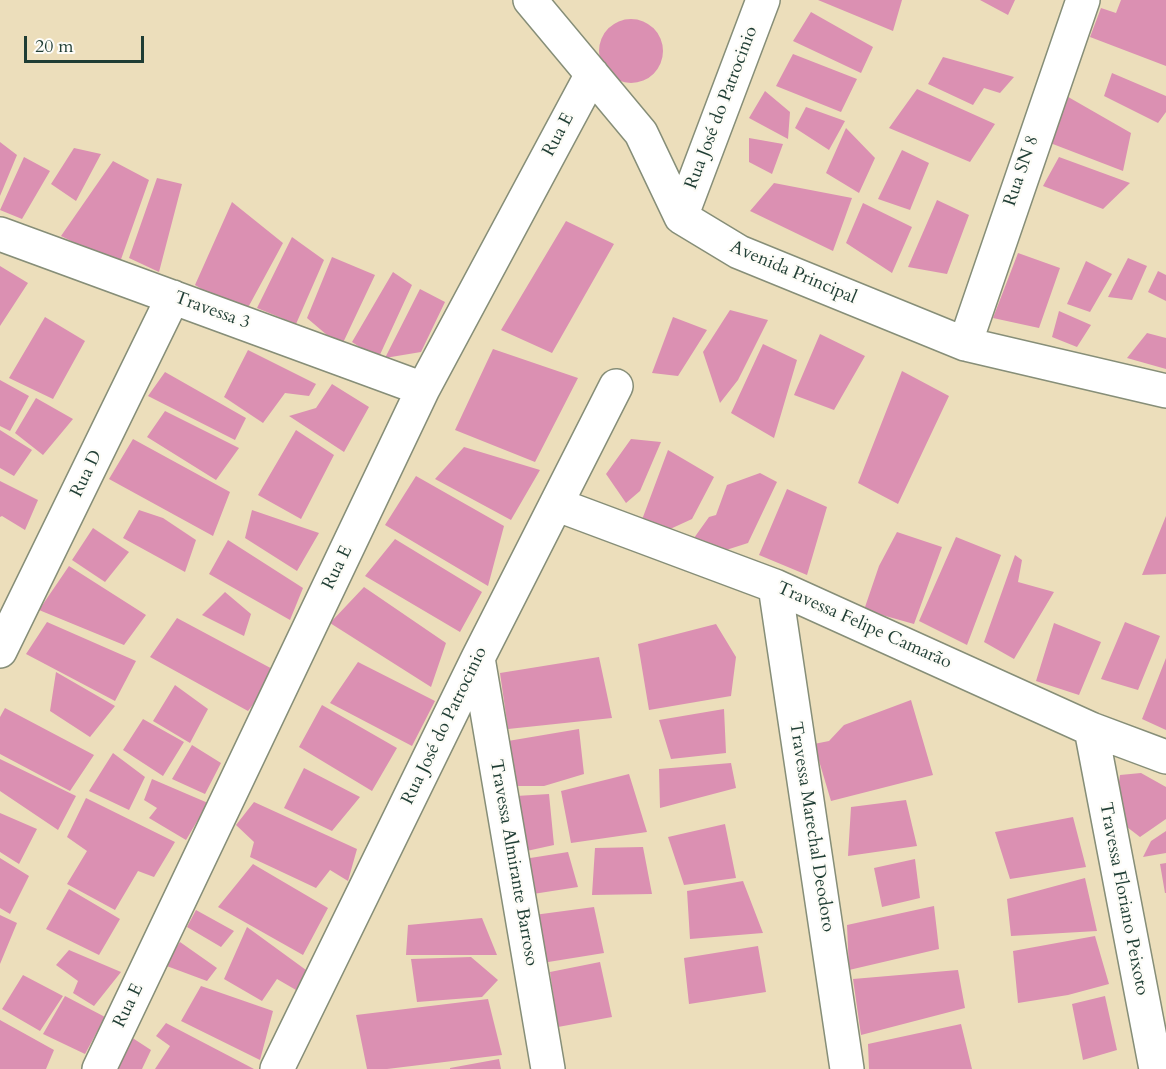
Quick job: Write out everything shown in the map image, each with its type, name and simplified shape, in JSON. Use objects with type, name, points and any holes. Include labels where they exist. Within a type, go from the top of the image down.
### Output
[{"type":"street","points":[[530,0],[641,133],[681,217]]},
{"type":"street","name":"Rua José do Patrocinio","points":[[681,217],[763,0]]},
{"type":"street","name":"Rua SN 8","points":[[964,344],[1083,0]]},
{"type":"street","name":"Rua E","points":[[99,1069],[423,389],[592,74]]},
{"type":"street","name":"Avenida Principal","points":[[681,217],[739,252],[964,344],[1166,391]]},
{"type":"street","name":"Travessa 3","points":[[0,234],[423,389]]},
{"type":"street","name":"Rua D","points":[[0,651],[173,297]]},
{"type":"street","name":"Rua José do Patrocinio","points":[[277,1069],[478,658],[558,505],[616,386]]},
{"type":"street","name":"Travessa Felipe Camarão","points":[[558,505],[775,586],[1090,729],[1166,757]]},
{"type":"street","name":"Travessa Marechal Deodoro","points":[[775,586],[847,1069]]},
{"type":"street","name":"Travessa Almirante Barroso","points":[[478,658],[548,1069]]},
{"type":"street","name":"Travessa Floriano Peixoto","points":[[1090,729],[1156,1069]]},
{"type":"building","points":[[818,0],[902,0],[893,31]]},
{"type":"building","points":[[980,0],[1015,0],[1008,15]]},
{"type":"building","points":[[1121,0],[1166,0],[1166,66],[1090,37],[1101,8],[1116,13]]},
{"type":"building","points":[[811,12],[873,47],[861,73],[793,41]]},
{"type":"building","points":[[631,19],[643,21],[654,28],[661,39],[663,51],[661,63],[654,74],[643,81],[631,83],[619,81],[608,74],[601,63],[599,51],[601,39],[608,28],[619,21]]},
{"type":"building","points":[[793,54],[857,79],[841,112],[776,86]]},
{"type":"building","points":[[943,57],[1014,77],[1000,93],[984,88],[973,105],[928,84]]},
{"type":"building","points":[[1112,73],[1166,96],[1166,112],[1158,123],[1104,96]]},
{"type":"building","points":[[917,89],[995,124],[970,162],[889,128]]},
{"type":"building","points":[[765,91],[790,112],[788,139],[749,118]]},
{"type":"building","points":[[1063,94],[1131,133],[1123,171],[1045,141]]},
{"type":"building","points":[[806,107],[845,121],[829,150],[795,128]]},
{"type":"building","points":[[846,128],[875,158],[859,193],[826,173]]},
{"type":"building","points":[[749,138],[783,144],[772,174],[749,162]]},
{"type":"building","points":[[0,142],[17,155],[0,196]]},
{"type":"building","points":[[74,148],[101,154],[76,201],[51,184]]},
{"type":"building","points":[[902,150],[929,163],[910,210],[878,199]]},
{"type":"building","points":[[24,157],[50,171],[22,219],[0,210]]},
{"type":"building","points":[[1059,157],[1130,183],[1103,209],[1043,186]]},
{"type":"building","points":[[113,161],[149,180],[119,265],[61,236]]},
{"type":"building","points":[[157,178],[182,184],[159,272],[129,258]]},
{"type":"building","points":[[774,183],[852,198],[833,251],[750,211]]},
{"type":"building","points":[[937,200],[969,215],[947,274],[908,267]]},
{"type":"building","points":[[232,202],[283,243],[244,315],[195,285]]},
{"type":"building","points":[[863,203],[912,227],[892,273],[846,243]]},
{"type":"building","points":[[566,221],[614,244],[552,353],[501,330]]},
{"type":"building","points":[[292,237],[324,260],[296,324],[257,308]]},
{"type":"building","points":[[1018,253],[1060,268],[1039,328],[993,318]]},
{"type":"building","points":[[332,257],[375,275],[341,347],[307,318]]},
{"type":"building","points":[[1128,258],[1147,266],[1132,300],[1108,297]]},
{"type":"building","points":[[1086,261],[1112,274],[1090,312],[1067,304]]},
{"type":"building","points":[[0,266],[28,283],[0,326]]},
{"type":"building","points":[[1158,271],[1166,275],[1166,301],[1148,292]]},
{"type":"building","points":[[393,272],[412,285],[378,359],[352,342]]},
{"type":"building","points":[[420,289],[445,302],[421,352],[385,358]]},
{"type":"building","points":[[730,310],[768,320],[738,380],[720,403],[703,352]]},
{"type":"building","points":[[1059,311],[1091,325],[1077,347],[1052,337]]},
{"type":"building","points":[[45,317],[85,341],[53,399],[9,378]]},
{"type":"building","points":[[673,317],[707,330],[678,376],[652,373]]},
{"type":"building","points":[[1147,333],[1166,338],[1166,369],[1127,358]]},
{"type":"building","points":[[820,334],[865,356],[834,410],[794,395]]},
{"type":"building","points":[[763,344],[797,360],[774,438],[731,413]]},
{"type":"building","points":[[493,349],[578,378],[535,462],[455,430]]},
{"type":"building","points":[[248,350],[316,384],[309,396],[285,393],[263,423],[224,397]]},
{"type":"building","points":[[902,371],[949,396],[898,504],[858,483]]},
{"type":"building","points":[[165,372],[246,418],[235,440],[148,396]]},
{"type":"building","points":[[0,380],[29,396],[10,431],[0,426]]},
{"type":"building","points":[[332,384],[369,407],[344,452],[289,416],[316,408]]},
{"type":"building","points":[[36,398],[73,419],[43,455],[15,433]]},
{"type":"building","points":[[165,411],[239,448],[216,480],[147,437]]},
{"type":"building","points":[[0,430],[32,450],[14,476],[0,468]]},
{"type":"building","points":[[296,430],[334,455],[301,519],[258,495]]},
{"type":"building","points":[[133,439],[230,492],[213,536],[109,479]]},
{"type":"building","points":[[631,439],[661,442],[640,491],[626,503],[606,474]]},
{"type":"building","points":[[464,447],[540,470],[511,520],[435,479]]},
{"type":"building","points":[[668,450],[714,477],[692,519],[668,530],[640,525]]},
{"type":"building","points":[[760,473],[777,482],[748,543],[723,551],[694,538],[709,517],[716,515],[727,485]]},
{"type":"building","points":[[416,476],[504,526],[488,586],[385,525]]},
{"type":"building","points":[[0,481],[38,500],[25,530],[2,516],[0,517]]},
{"type":"building","points":[[787,489],[827,507],[807,575],[759,555]]},
{"type":"building","points":[[139,510],[163,518],[196,540],[185,572],[123,538]]},
{"type":"building","points":[[252,510],[319,533],[297,571],[245,538]]},
{"type":"building","points":[[1166,516],[1166,574],[1142,575]]},
{"type":"building","points":[[93,528],[129,552],[105,582],[72,560]]},
{"type":"building","points":[[897,532],[942,547],[914,624],[864,610],[879,566]]},
{"type":"building","points":[[956,537],[1001,555],[967,645],[919,621]]},
{"type":"building","points":[[395,539],[482,592],[460,632],[365,576]]},
{"type":"building","points":[[228,540],[303,588],[290,620],[209,574]]},
{"type":"building","points":[[1015,555],[1022,560],[1018,582],[1054,592],[1014,659],[984,642]]},
{"type":"building","points":[[69,566],[146,615],[124,645],[39,610]]},
{"type":"building","points":[[364,587],[446,643],[431,687],[330,623]]},
{"type":"building","points":[[225,592],[251,614],[244,636],[202,615]]},
{"type":"building","points":[[177,618],[278,672],[248,711],[150,657]]},
{"type":"building","points":[[47,622],[136,661],[115,701],[26,654]]},
{"type":"building","points":[[1125,622],[1160,636],[1138,690],[1101,679]]},
{"type":"building","points":[[1054,623],[1101,642],[1079,695],[1036,681]]},
{"type":"building","points":[[716,624],[736,657],[731,696],[649,710],[638,644]]},
{"type":"building","points":[[599,657],[612,718],[508,729],[500,673]]},
{"type":"building","points":[[1166,658],[1166,730],[1142,719]]},
{"type":"building","points":[[358,662],[435,701],[412,746],[330,703]]},
{"type":"building","points":[[56,672],[115,706],[90,737],[50,711]]},
{"type":"building","points":[[175,685],[208,709],[190,743],[153,721]]},
{"type":"building","points":[[911,700],[933,775],[831,801],[814,744],[829,741],[844,725]]},
{"type":"building","points":[[322,705],[397,748],[372,791],[299,747]]},
{"type":"building","points":[[5,708],[94,755],[70,791],[0,754],[0,717]]},
{"type":"building","points":[[724,709],[726,753],[671,759],[659,720]]},
{"type":"building","points":[[143,719],[184,742],[163,776],[123,750]]},
{"type":"building","points":[[579,729],[584,774],[544,786],[515,786],[508,741]]},
{"type":"building","points":[[192,745],[221,763],[205,794],[172,779]]},
{"type":"building","points":[[113,753],[145,777],[129,810],[89,791]]},
{"type":"building","points":[[0,759],[76,796],[58,830],[0,791]]},
{"type":"building","points":[[731,763],[736,788],[660,808],[659,769]]},
{"type":"building","points":[[304,768],[360,797],[332,831],[284,808]]},
{"type":"building","points":[[1141,773],[1166,787],[1166,819],[1140,837],[1114,817],[1120,775]]},
{"type":"building","points":[[629,774],[647,832],[571,843],[561,791]]},
{"type":"building","points":[[152,779],[208,803],[186,840],[149,818],[157,808],[144,800]]},
{"type":"building","points":[[549,794],[554,845],[522,852],[516,796]]},
{"type":"building","points":[[86,798],[175,842],[154,877],[138,871],[115,910],[67,884],[87,851],[67,837]]},
{"type":"building","points":[[906,800],[917,846],[848,856],[851,807]]},
{"type":"building","points":[[254,802],[357,849],[348,881],[330,870],[316,888],[250,857],[254,842],[236,825]]},
{"type":"building","points":[[0,813],[37,829],[19,864],[0,852]]},
{"type":"building","points":[[1073,817],[1086,867],[1010,879],[995,832]]},
{"type":"building","points":[[725,824],[736,878],[684,885],[668,837]]},
{"type":"building","points":[[1166,831],[1166,853],[1143,857],[1151,841]]},
{"type":"building","points":[[643,847],[652,894],[592,895],[595,848]]},
{"type":"building","points":[[568,852],[578,887],[533,894],[524,859]]},
{"type":"building","points":[[0,858],[29,876],[10,914],[0,908]]},
{"type":"building","points":[[915,859],[920,898],[882,907],[874,868]]},
{"type":"building","points":[[1166,863],[1166,893],[1165,893],[1160,864]]},
{"type":"building","points":[[253,864],[328,908],[303,955],[218,907]]},
{"type":"building","points":[[1085,878],[1097,931],[1011,936],[1007,899]]},
{"type":"building","points":[[743,881],[763,933],[690,939],[687,891]]},
{"type":"building","points":[[69,889],[120,919],[99,955],[46,929]]},
{"type":"building","points":[[934,906],[939,949],[849,970],[847,925]]},
{"type":"building","points":[[594,907],[604,953],[542,963],[534,915]]},
{"type":"building","points":[[196,910],[234,931],[221,947],[187,927]]},
{"type":"building","points":[[0,915],[17,923],[0,964]]},
{"type":"building","points":[[482,918],[497,955],[406,955],[408,925]]},
{"type":"building","points":[[247,927],[306,970],[296,990],[277,979],[262,1001],[224,979]]},
{"type":"building","points":[[1095,936],[1109,984],[1068,995],[1018,1003],[1013,951]]},
{"type":"building","points":[[180,942],[217,968],[207,981],[164,965]]},
{"type":"building","points":[[758,946],[766,992],[689,1004],[684,958]]},
{"type":"building","points":[[69,950],[121,972],[94,1006],[73,993],[78,981],[56,965]]},
{"type":"building","points":[[471,957],[498,980],[482,997],[417,1002],[411,959]]},
{"type":"building","points":[[600,962],[612,1017],[558,1027],[550,972]]},
{"type":"building","points":[[958,970],[965,1008],[861,1035],[853,979]]},
{"type":"building","points":[[23,975],[63,996],[40,1031],[2,1009]]},
{"type":"building","points":[[201,986],[273,1011],[260,1060],[181,1021]]},
{"type":"building","points":[[65,996],[105,1017],[85,1054],[43,1034]]},
{"type":"building","points":[[1105,996],[1117,1050],[1083,1060],[1072,1004]]},
{"type":"building","points":[[488,999],[502,1055],[387,1069],[367,1069],[356,1015]]},
{"type":"building","points":[[0,1020],[54,1050],[46,1069],[0,1069]]},
{"type":"building","points":[[166,1023],[254,1069],[155,1069],[170,1046],[156,1036]]},
{"type":"building","points":[[961,1024],[972,1069],[869,1069],[868,1044]]},
{"type":"building","points":[[131,1037],[151,1050],[142,1069],[115,1069]]},
{"type":"building","points":[[499,1059],[501,1069],[450,1069],[450,1068]]}]
